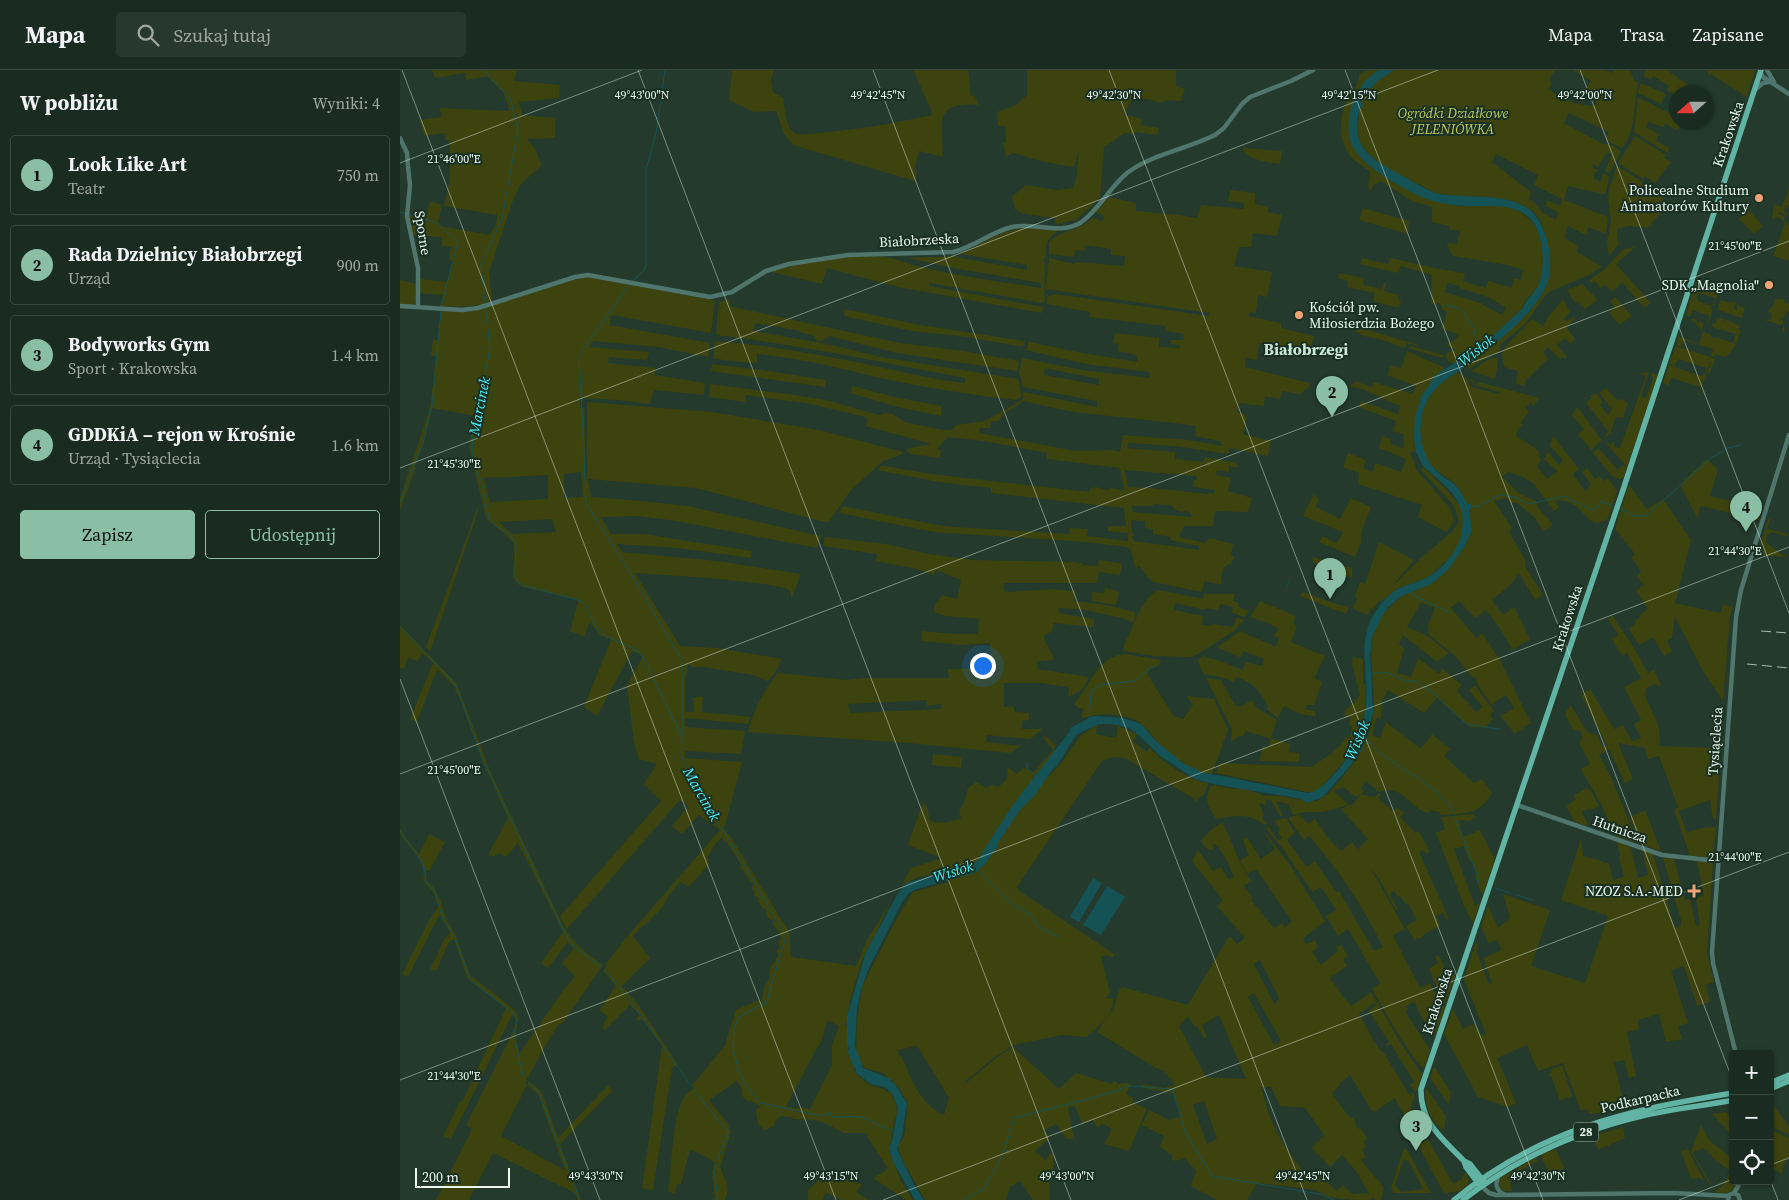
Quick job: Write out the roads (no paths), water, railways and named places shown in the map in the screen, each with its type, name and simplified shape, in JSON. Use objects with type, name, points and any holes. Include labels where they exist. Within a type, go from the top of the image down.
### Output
[{"type":"main road","name":"Krakowska","points":[[1481,1183],[1474,1173],[1466,1168],[1464,1161],[1431,1126],[1422,1104],[1421,1089],[1763,71]]},
{"type":"main road","points":[[1774,1081],[1789,1075]]},
{"type":"main road","points":[[1774,1087],[1789,1081]]},
{"type":"main road","name":"Podkarpacka","points":[[1481,1183],[1490,1174],[1552,1139],[1598,1121],[1655,1106],[1729,1095]]},
{"type":"main road","name":"Podkarpacka","points":[[1481,1183],[1552,1146],[1605,1126],[1644,1115],[1729,1101]]},
{"type":"main road","points":[[1467,1190],[1474,1173],[1490,1174]]},
{"type":"main road","name":"28","points":[[1454,1200],[1467,1190],[1481,1183]]},
{"type":"main road","name":"28","points":[[1463,1200],[1481,1183]]},
{"type":"street","name":"Białobrzeska","points":[[400,306],[418,305],[462,310],[485,307],[570,279],[588,275],[696,296],[718,296],[732,292],[766,271],[789,264],[848,255],[953,252],[969,248],[1015,226],[1059,228],[1073,226],[1086,219],[1120,180],[1136,167],[1215,135],[1224,128],[1242,104],[1250,97],[1292,81],[1312,70]]},
{"type":"street","points":[[1763,71],[1776,85]]},
{"type":"street","points":[[1763,71],[1763,77],[1789,94]]},
{"type":"street","points":[[1756,89],[1763,83],[1771,82]]},
{"type":"street","name":"Sporne","points":[[400,138],[407,153],[410,185],[407,214],[418,268],[418,305]]},
{"type":"street","name":"Tysiąclecia","points":[[1735,1050],[1712,957],[1738,609],[1748,566],[1789,435]]},
{"type":"street","name":"Hutnicza","points":[[1517,805],[1662,856],[1718,861]]},
{"type":"street","points":[[1499,1174],[1496,1184],[1499,1192],[1504,1195]]},
{"type":"street","points":[[1481,1183],[1490,1190],[1491,1194],[1504,1195],[1674,1193],[1712,1195],[1728,1199],[1739,1197]]},
{"type":"water","name":"Wisłok","points":[[1379,70],[1394,70],[1369,88],[1361,103],[1363,104],[1358,115],[1358,135],[1361,144],[1367,152],[1383,165],[1435,193],[1493,198],[1519,204],[1530,210],[1538,219],[1548,242],[1549,276],[1547,284],[1533,306],[1501,339],[1437,387],[1427,400],[1423,411],[1420,434],[1425,454],[1437,471],[1458,488],[1468,505],[1471,503],[1469,510],[1472,531],[1465,546],[1448,570],[1431,584],[1402,596],[1388,607],[1380,620],[1372,637],[1370,655],[1373,712],[1368,733],[1362,750],[1323,797],[1307,803],[1302,799],[1213,784],[1195,779],[1160,756],[1129,728],[1112,724],[1099,724],[1076,735],[1057,766],[1052,770],[1035,795],[1020,810],[986,863],[975,873],[917,889],[909,893],[902,902],[868,970],[857,1009],[855,1046],[863,1068],[891,1079],[890,1081],[895,1084],[907,1103],[902,1136],[897,1149],[913,1183],[924,1200],[915,1200],[893,1162],[889,1149],[898,1108],[893,1095],[885,1087],[871,1084],[856,1073],[847,1044],[847,1016],[866,952],[897,895],[906,883],[974,864],[1012,806],[1070,731],[1070,728],[1093,716],[1123,718],[1141,724],[1156,741],[1183,763],[1201,772],[1308,793],[1321,788],[1345,761],[1361,728],[1366,705],[1365,640],[1373,616],[1393,592],[1425,578],[1438,569],[1454,552],[1459,542],[1463,519],[1460,508],[1452,493],[1423,466],[1416,452],[1414,437],[1415,418],[1421,397],[1435,376],[1488,340],[1523,308],[1541,279],[1543,261],[1541,243],[1532,221],[1518,210],[1501,206],[1455,205],[1427,199],[1386,178],[1358,155],[1350,140],[1350,115],[1362,85]]},
{"type":"water","points":[[1093,878],[1102,883],[1079,922],[1070,917]]},
{"type":"water","points":[[1107,886],[1125,897],[1101,935],[1083,925]]},
{"type":"waterway","name":"Marcinek","points":[[483,70],[510,98],[518,130],[502,219],[481,266],[490,349],[473,434],[472,455],[482,484],[489,518],[496,526],[510,535],[516,544],[515,573],[522,585],[581,601],[604,635],[632,648],[642,655],[682,737],[681,756],[690,777],[693,779],[722,830]]},
{"type":"waterway","points":[[633,281],[644,270],[646,265],[646,169],[656,134],[665,70]]},
{"type":"waterway","points":[[400,212],[435,222],[458,242],[441,306]]},
{"type":"waterway","points":[[583,430],[579,355],[629,285]]},
{"type":"waterway","name":"Wisłok","points":[[1446,305],[1460,309],[1464,313],[1473,326],[1479,346]]},
{"type":"waterway","points":[[400,502],[424,440],[432,406],[441,311]]},
{"type":"waterway","points":[[583,432],[586,503],[630,572],[682,660],[682,734]]},
{"type":"waterway","points":[[1619,508],[1635,516],[1646,516],[1711,458],[1728,448],[1741,445]]},
{"type":"waterway","points":[[1470,507],[1479,506],[1500,495],[1514,497],[1530,504],[1564,496],[1593,510],[1598,507],[1601,501],[1616,507]]},
{"type":"waterway","points":[[1286,587],[1290,580]]},
{"type":"waterway","points":[[1410,592],[1449,612]]},
{"type":"waterway","points":[[400,627],[449,677],[457,688],[482,758],[564,932],[574,947],[601,967]]},
{"type":"waterway","points":[[1089,719],[1091,691],[1101,685],[1133,681],[1148,669],[1157,666]]},
{"type":"waterway","points":[[1371,674],[1385,672],[1406,681],[1416,681],[1432,692],[1466,724],[1499,729]]},
{"type":"waterway","name":"Wisłok","points":[[1365,740],[1390,760],[1432,788],[1449,805],[1454,813]]},
{"type":"waterway","points":[[1027,762],[1027,768],[1036,776]]},
{"type":"waterway","points":[[1455,818],[1479,884]]},
{"type":"waterway","points":[[400,831],[424,866],[426,881],[435,892],[443,920],[455,937],[470,980],[513,1013],[517,1020],[514,1034],[524,1080]]},
{"type":"waterway","name":"Marcinek","points":[[724,831],[731,845],[734,846],[739,860],[743,863],[786,936],[766,1004],[739,1017],[734,1028],[733,1048],[739,1072],[745,1084],[760,1103],[822,1116],[831,1112],[831,1116],[835,1117],[868,1119],[893,1132]]},
{"type":"waterway","name":"Wisłok","points":[[978,870],[1011,903],[1031,915],[1038,926],[1059,937]]},
{"type":"waterway","points":[[1495,888],[1512,894]]},
{"type":"waterway","points":[[1517,895],[1532,900]]},
{"type":"waterway","points":[[605,970],[623,991],[698,1095],[728,1132],[718,1159]]},
{"type":"waterway","points":[[528,1083],[538,1091],[580,1200]]},
{"type":"waterway","points":[[963,1200],[984,1189],[1004,1152],[1014,1118],[1117,1091],[1128,1086],[1172,1089],[1185,1131],[1212,1176],[1320,1194],[1334,1200]]},
{"type":"waterway","points":[[715,1200],[718,1198],[714,1171],[717,1164]]},
{"type":"railway","points":[[1761,631],[1789,633]]},
{"type":"railway","points":[[1747,664],[1789,668]]},
{"type":"place","name":"Policealne Studium Animatorów Kultury","points":[[1759,198]]},
{"type":"place","name":"SDK „Magnolia\"","points":[[1769,285]]},
{"type":"place","name":"Kościół pw. Miłosierdzia Bożego","points":[[1299,315]]},
{"type":"place","name":"Rada Dzielnicy Białobrzegi","points":[[1332,417]]},
{"type":"place","name":"GDDKiA – rejon w Krośnie","points":[[1746,532]]},
{"type":"place","name":"Look Like Art","points":[[1330,599]]},
{"type":"place","name":"NZOZ S.A.-MED","points":[[1694,891]]},
{"type":"place","name":"Bodyworks Gym","points":[[1416,1151]]},
{"type":"district","name":"Białobrzegi","points":[[1306,349]]},
{"type":"park label","name":"Ogródki Działkowe JELENIÓWKA","points":[[1453,122]]}]
